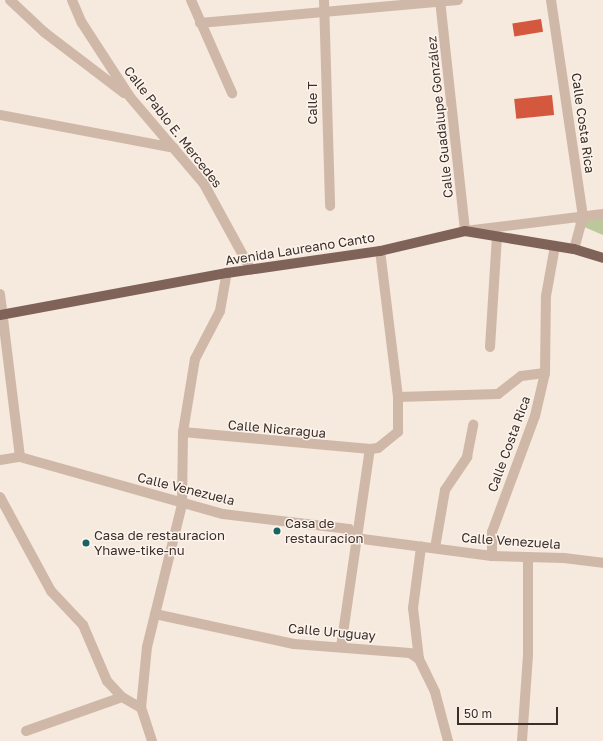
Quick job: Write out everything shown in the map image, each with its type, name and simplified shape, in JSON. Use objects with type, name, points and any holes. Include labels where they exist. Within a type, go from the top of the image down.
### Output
[{"type":"main road","name":"Avenida Laureano Canto","points":[[0,315],[227,274],[380,251],[465,231],[574,249],[603,258]]},
{"type":"street","points":[[10,0],[44,32],[130,97]]},
{"type":"street","name":"Calle Pablo E. Mercedes","points":[[72,0],[82,23],[130,97],[204,184],[251,270]]},
{"type":"street","points":[[191,0],[232,93]]},
{"type":"street","name":"Calle T","points":[[324,0],[330,206]]},
{"type":"street","points":[[200,23],[458,0]]},
{"type":"street","name":"Calle Costa Rica","points":[[551,0],[583,216],[574,249]]},
{"type":"street","name":"Calle Guadalupe González","points":[[440,1],[465,231]]},
{"type":"street","points":[[0,115],[174,148]]},
{"type":"street","points":[[465,231],[603,214]]},
{"type":"street","points":[[490,347],[497,236]]},
{"type":"street","name":"Calle Costa Rica","points":[[492,556],[492,532],[535,416],[545,373],[546,296],[555,246]]},
{"type":"street","points":[[340,646],[355,538],[370,449],[378,448],[398,432],[398,397],[380,251]]},
{"type":"street","points":[[152,741],[141,708],[142,682],[155,614],[182,504],[183,432],[195,359],[220,311],[227,274]]},
{"type":"street","points":[[0,294],[0,315],[20,457]]},
{"type":"street","points":[[398,397],[498,394],[522,376],[545,373]]},
{"type":"street","points":[[435,548],[445,490],[467,457],[473,425]]},
{"type":"street","name":"Calle Nicaragua","points":[[183,432],[370,449]]},
{"type":"street","name":"Calle Venezuela","points":[[0,460],[20,457],[182,504],[223,514],[349,529],[355,538],[492,556],[528,557],[603,564]]},
{"type":"street","points":[[0,497],[51,591],[83,625],[107,681],[122,697],[141,708]]},
{"type":"street","points":[[421,547],[413,608],[418,659],[443,715],[448,741]]},
{"type":"street","points":[[522,741],[528,655],[528,557]]},
{"type":"street","name":"Calle Uruguay","points":[[155,614],[294,644],[340,646],[410,653],[418,659]]},
{"type":"street","points":[[26,732],[122,697]]},
{"type":"green space","points":[[603,211],[603,235],[575,223],[577,212]]},
{"type":"building","points":[[541,19],[543,32],[514,36],[512,24]]},
{"type":"building","points":[[552,95],[554,115],[516,119],[514,99]]},
{"type":"place","name":"Casa de restauracion","points":[[277,531]]},
{"type":"place","name":"Casa de restauracion Yhawe-tike-nu","points":[[86,543]]}]
